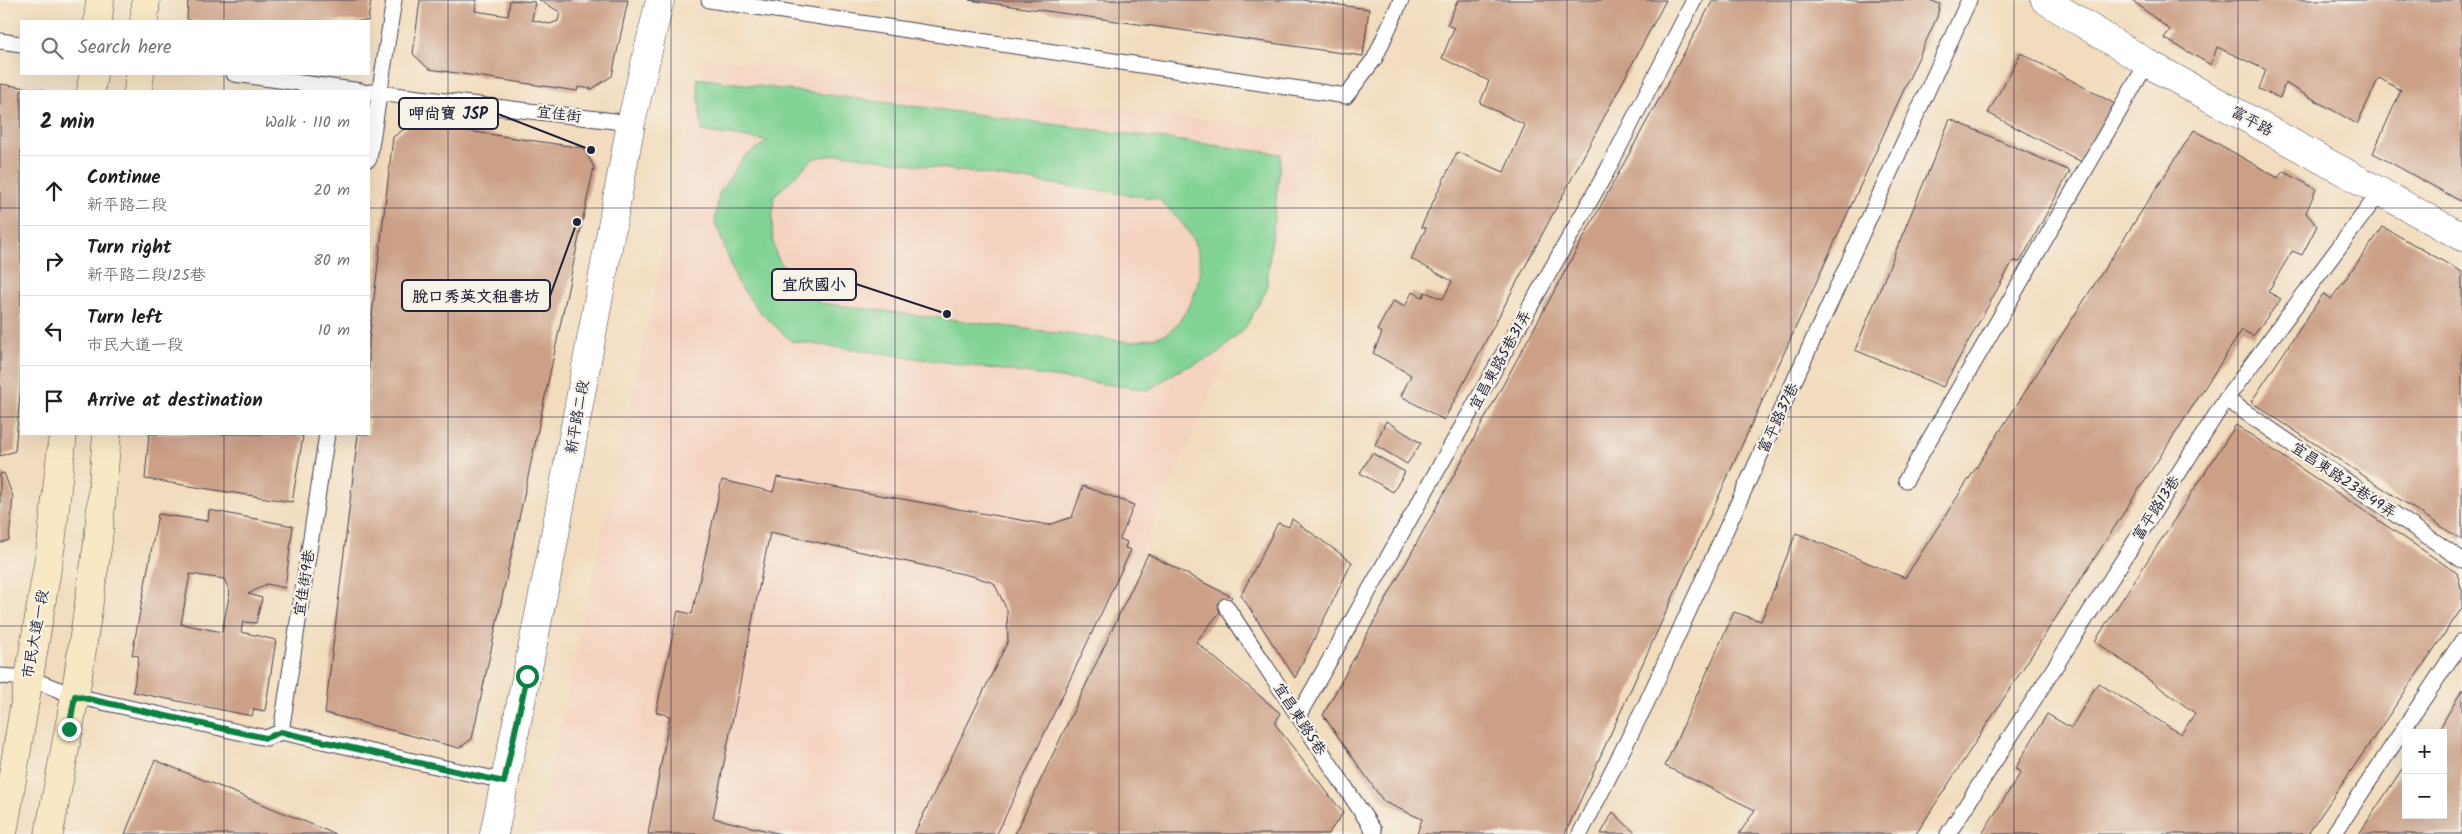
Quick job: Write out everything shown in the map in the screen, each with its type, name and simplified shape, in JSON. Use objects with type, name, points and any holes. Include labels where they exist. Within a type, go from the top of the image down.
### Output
[{"type":"street","points":[[98,20],[100,0]]},
{"type":"street","points":[[144,20],[146,0]]},
{"type":"street","name":"新平路二段","points":[[494,834],[553,546],[631,122],[660,0]]},
{"type":"street","name":"富平路","points":[[2045,0],[2147,63],[2462,237]]},
{"type":"street","points":[[91,90],[93,75]]},
{"type":"street","points":[[138,90],[140,75]]},
{"type":"street","name":"市民大道一段","points":[[3,834],[51,545],[63,435]]},
{"type":"street","points":[[48,834],[75,696],[98,542],[107,435]]},
{"type":"lane","points":[[370,146],[374,93],[394,0]]},
{"type":"lane","points":[[709,0],[1346,96],[1375,58],[1401,0]]},
{"type":"lane","name":"宜昌東路5巷31弄","points":[[1298,716],[1607,171],[1694,0]]},
{"type":"lane","name":"富平路37巷","points":[[1580,834],[1646,704],[1969,0]]},
{"type":"lane","points":[[0,41],[20,44]]},
{"type":"lane","points":[[1906,480],[2147,63]]},
{"type":"lane","points":[[241,75],[353,90]]},
{"type":"lane","name":"宜佳街","points":[[374,93],[631,122]]},
{"type":"lane","name":"富平路13巷","points":[[1948,834],[2226,399],[2380,192]]},
{"type":"lane","name":"宜昌東路23巷49弄","points":[[2226,399],[2462,560]]},
{"type":"lane","name":"宜佳街9巷","points":[[281,732],[327,435]]},
{"type":"lane","name":"宜昌東路5巷","points":[[1226,606],[1375,833]]},
{"type":"lane","points":[[2334,834],[2462,641]]},
{"type":"lane","points":[[0,676],[28,678],[75,696],[266,738],[281,732],[504,782]]},
{"type":"shaded area","points":[[705,57],[1321,134],[1167,494],[1007,834],[537,834]]},
{"type":"green space","points":[[697,78],[1281,154],[1266,291],[1245,328],[1216,355],[1178,371],[1148,390],[791,341],[759,311],[738,283],[715,222],[719,193],[744,157],[768,141],[702,131]],"holes":[[[842,154],[1158,199],[1190,234],[1196,246],[1199,259],[1196,289],[1189,306],[1172,330],[1164,335],[1130,342],[820,303],[784,267],[776,254],[773,240],[774,196],[814,158]]]},
{"type":"building","points":[[188,0],[371,0],[368,20],[188,20]]},
{"type":"building","points":[[420,0],[477,0],[475,11],[508,16],[510,0],[535,2],[532,20],[550,24],[558,21],[560,12],[539,0],[628,0],[612,76],[592,89],[578,87],[577,91],[429,69],[413,54]]},
{"type":"building","points":[[969,0],[1302,0],[1369,9],[1363,56]]},
{"type":"building","points":[[1458,0],[1666,0],[1444,420],[1401,396],[1411,375],[1373,353],[1382,333],[1377,330],[1393,301],[1405,307],[1412,292],[1423,297],[1425,292],[1443,299],[1452,281],[1411,259],[1426,228],[1421,227],[1457,152],[1504,172],[1525,125],[1480,103],[1489,81],[1442,58],[1454,28],[1447,25]]},
{"type":"building","points":[[1713,0],[1929,0],[1940,4],[1937,17],[1565,834],[1417,834],[1422,819],[1384,802],[1323,715]]},
{"type":"building","points":[[2132,0],[2462,0],[2462,202],[2373,153],[2401,90],[2379,78],[2357,124],[2285,83],[2280,98],[2259,89],[2266,70],[2217,47],[2211,65],[2164,38],[2170,30]]},
{"type":"building","points":[[2021,53],[2115,104],[2082,162],[1988,113]]},
{"type":"building","points":[[0,84],[43,90],[20,90],[20,395],[15,451],[0,456]]},
{"type":"building","points":[[1950,119],[2070,171],[2020,262],[2013,261],[1943,387],[1855,350]]},
{"type":"building","points":[[413,123],[583,148],[594,167],[472,739],[459,748],[325,713],[358,435],[370,435],[370,332],[393,137]]},
{"type":"building","points":[[2194,130],[2278,178],[2283,171],[2316,189],[2306,213],[2317,226],[2302,255],[2292,251],[2268,292],[2281,299],[2253,336],[2242,330],[1916,834],[1739,834],[1755,810],[1665,766],[1734,612],[1761,621],[1796,533],[1905,578]]},
{"type":"building","points":[[2383,227],[2462,272],[2462,540],[2251,402],[2323,294],[2331,299]]},
{"type":"building","points":[[1386,421],[1421,443],[1407,464],[1375,445]]},
{"type":"building","points":[[2236,425],[2457,573],[2462,591],[2462,608],[2308,834],[1982,834],[2021,772],[2015,769],[2047,714],[2071,728],[2098,683],[2181,734],[2195,713],[2095,641]]},
{"type":"building","points":[[149,435],[303,436],[292,502],[145,479]]},
{"type":"building","points":[[1372,453],[1405,472],[1393,492],[1360,473]]},
{"type":"building","points":[[4,473],[13,497],[9,540],[0,543],[0,474]]},
{"type":"building","points":[[777,477],[1049,525],[1072,517],[1083,486],[1134,505],[1120,539],[1127,542],[1125,548],[1131,550],[997,834],[914,834],[1008,641],[1007,610],[994,583],[972,576],[770,532],[713,818],[781,834],[648,834],[670,716],[656,712],[678,611],[692,614],[722,480],[773,492]]},
{"type":"building","points":[[209,510],[293,526],[285,588],[267,584],[248,594],[262,598],[256,623],[243,622],[241,632],[276,640],[265,711],[254,709],[252,716],[133,692],[139,656],[132,655],[158,514],[208,521]],"holes":[[[190,574],[224,579],[230,592],[222,632],[181,624]]]},
{"type":"building","points":[[1292,519],[1352,562],[1295,678],[1241,595],[1278,523],[1289,527]]},
{"type":"building","points":[[1148,554],[1232,597],[1196,642],[1280,713],[1275,724],[1343,813],[1328,834],[1015,834]]},
{"type":"building","points":[[2462,690],[2462,834],[2359,834],[2402,769],[2402,819],[2447,819],[2447,729],[2439,729]]},
{"type":"building","points":[[155,760],[335,834],[125,834]]},
{"type":"building","points":[[1613,812],[1636,834],[1601,834]]},
{"type":"place","name":"呷尚寶 JSP","points":[[591,150]]},
{"type":"place","name":"脫口秀英文租書坊","points":[[577,222]]},
{"type":"place","name":"宜欣國小","points":[[947,314]]},
{"type":"route","points":[[69,729],[75,696],[266,738],[281,732],[504,782],[527,676]]}]
